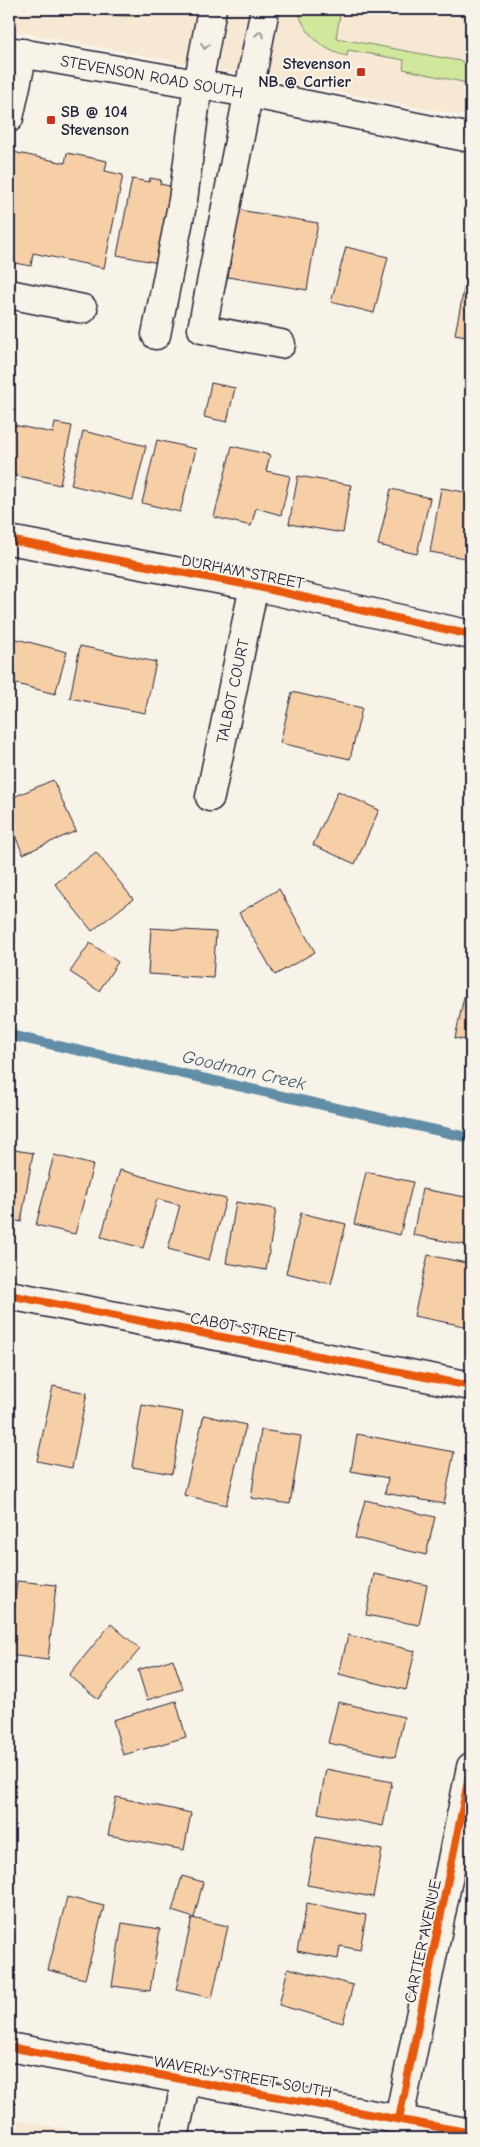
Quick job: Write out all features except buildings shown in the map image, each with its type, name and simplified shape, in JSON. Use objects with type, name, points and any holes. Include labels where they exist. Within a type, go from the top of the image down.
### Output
[{"type":"street","points":[[156,335],[183,200],[198,84],[212,9]]},
{"type":"street","points":[[265,9],[202,329],[280,344]]},
{"type":"street","points":[[9,118],[16,52]]},
{"type":"street","name":"STEVENSON ROAD SOUTH","points":[[16,52],[248,93],[471,138]]},
{"type":"street","points":[[9,294],[84,309]]},
{"type":"street","name":"DURHAM STREET","points":[[9,540],[254,586],[471,635]]},
{"type":"street","name":"TALBOT COURT","points":[[210,797],[254,586]]},
{"type":"street","name":"CABOT STREET","points":[[9,1295],[471,1386]]},
{"type":"street","name":"CARTIER AVENUE","points":[[399,2119],[471,1767]]},
{"type":"street","name":"WAVERLY STREET SOUTH","points":[[9,2047],[471,2133]]},
{"type":"street","points":[[174,2138],[186,2080]]},
{"type":"shaded area","points":[[9,9],[471,9],[471,117],[9,30]]},
{"type":"shaded area","points":[[9,2118],[110,2138],[9,2138]]},
{"type":"green space","points":[[78,9],[160,9],[141,15],[120,16]]},
{"type":"green space","points":[[298,9],[341,9],[336,38],[471,63],[471,84],[403,69],[404,60],[348,50],[347,56],[338,54],[315,40],[304,26]]},
{"type":"waterway","name":"Goodman Creek","points":[[9,1035],[471,1138]]},
{"type":"cycle path","points":[[9,540],[254,586],[471,635]]},
{"type":"cycle path","points":[[9,1295],[471,1386]]},
{"type":"cycle path","points":[[399,2119],[471,1767]]},
{"type":"cycle path","points":[[9,2047],[471,2133]]},
{"type":"place","name":"Stevenson NB @ Cartier","points":[[361,72]]},
{"type":"place","name":"SB @ 104 Stevenson","points":[[51,120]]}]
